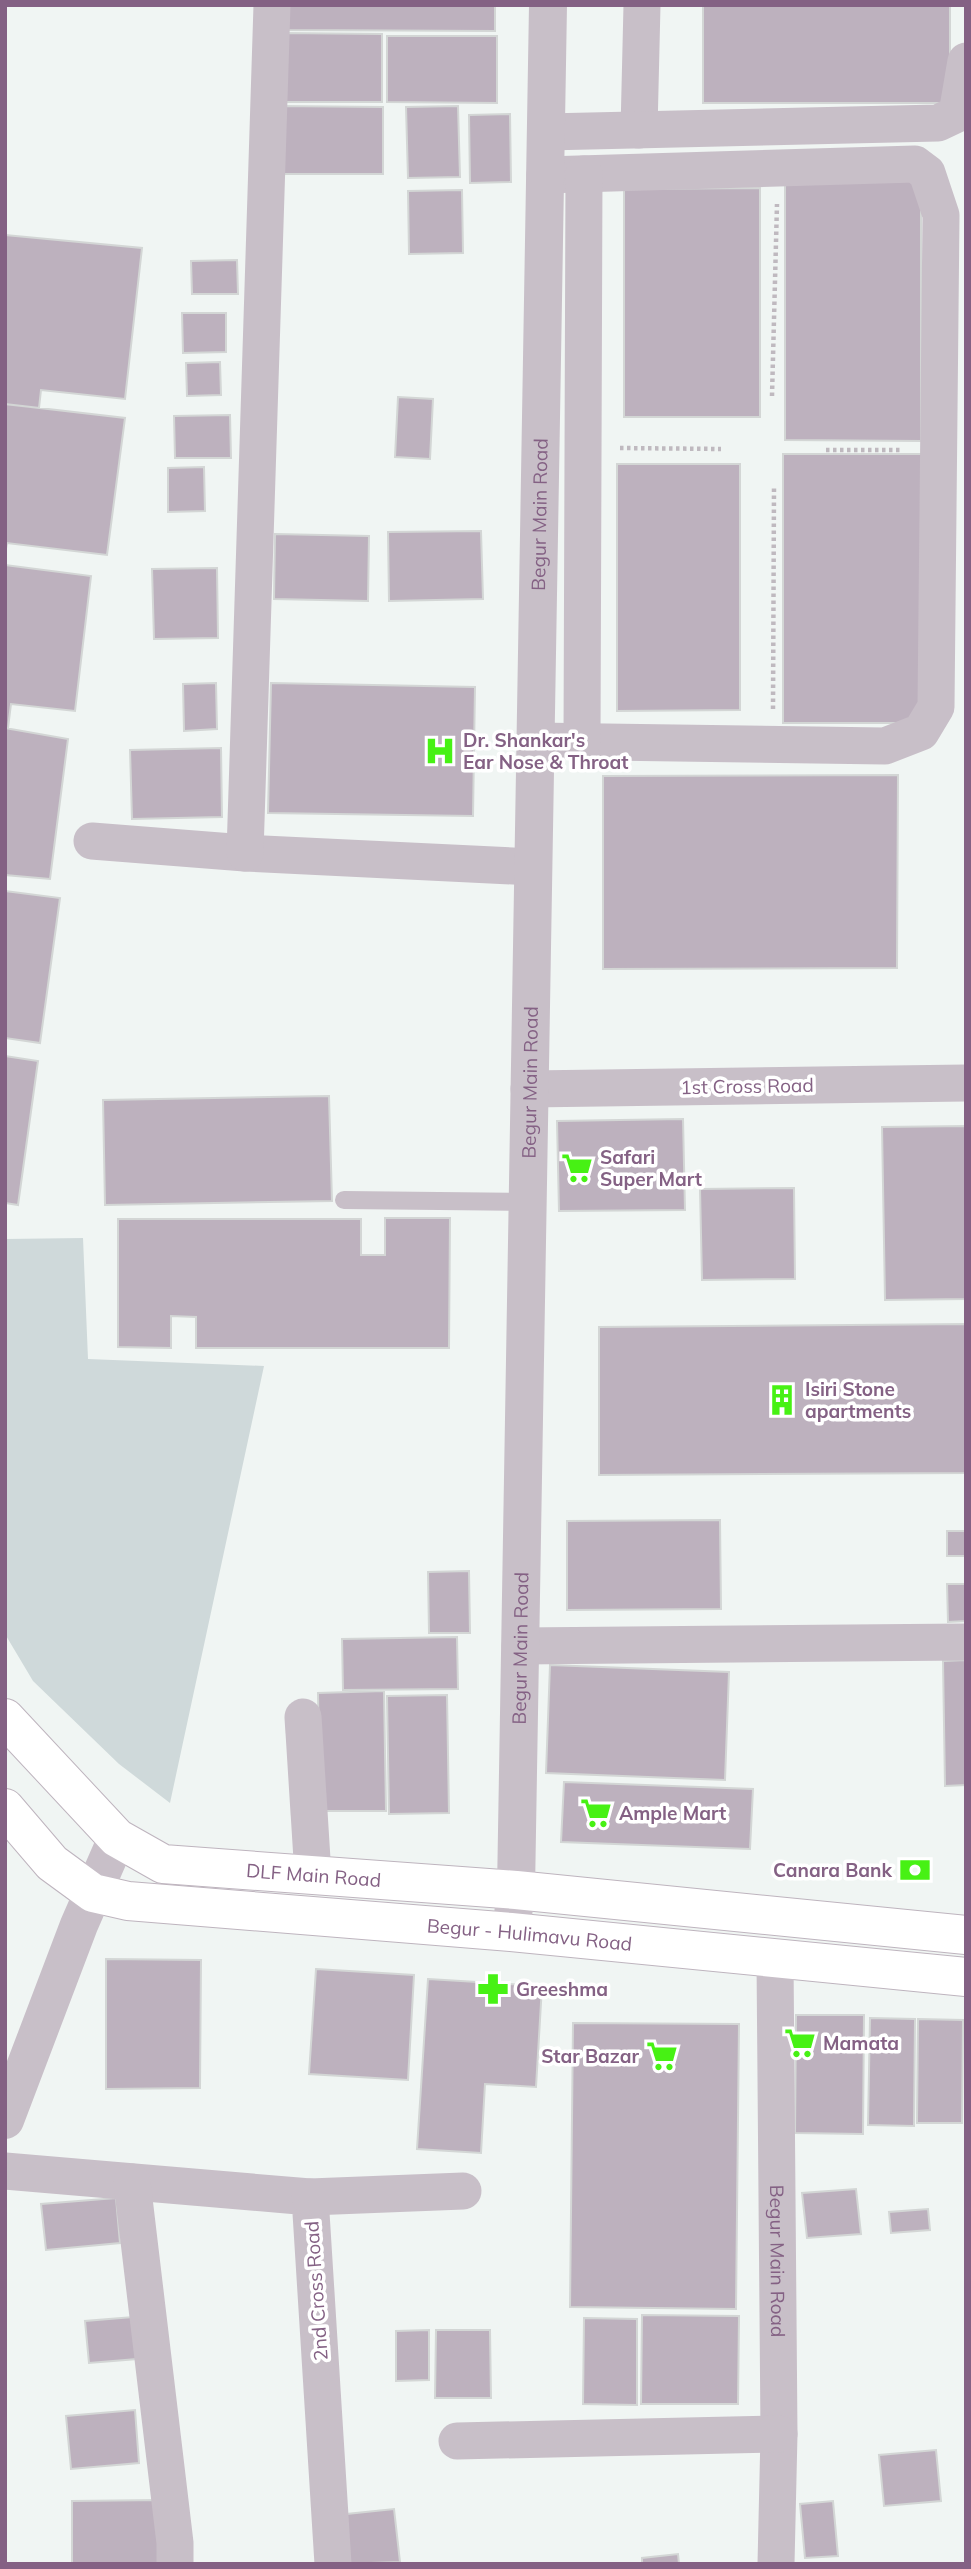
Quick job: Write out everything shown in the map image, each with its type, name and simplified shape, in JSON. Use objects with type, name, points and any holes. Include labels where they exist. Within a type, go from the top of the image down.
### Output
[{"type":"main road","name":"DLF Main Road","points":[[5,1718],[117,1838],[163,1864],[516,1890]]},
{"type":"main road","points":[[5,1808],[52,1863],[93,1893]]},
{"type":"main road","points":[[516,1890],[966,1935]]},
{"type":"main road","name":"Begur - Hulimavu Road","points":[[93,1893],[128,1901],[511,1932],[966,1977]]},
{"type":"street","points":[[245,853],[272,5]]},
{"type":"street","name":"Begur Main Road","points":[[511,1932],[516,1890],[548,5]]},
{"type":"street","points":[[639,130],[642,5]]},
{"type":"street","points":[[545,132],[938,122],[957,114],[966,61]]},
{"type":"street","points":[[535,741],[885,746],[921,732],[936,707],[941,215],[927,173],[915,164],[545,175]]},
{"type":"street","points":[[582,741],[584,174]]},
{"type":"street","points":[[92,841],[245,853],[533,867]]},
{"type":"street","name":"1st Cross Road","points":[[529,1089],[966,1083]]},
{"type":"street","points":[[520,1646],[966,1642]]},
{"type":"street","points":[[303,1717],[313,1875]]},
{"type":"street","points":[[5,2120],[117,1838]]},
{"type":"street","name":"Begur Main Road","points":[[775,1960],[779,2434],[776,2564]]},
{"type":"street","name":"2nd Cross Road","points":[[5,2171],[310,2197],[333,2564]]},
{"type":"street","points":[[132,2182],[175,2543],[175,2564]]},
{"type":"street","points":[[310,2197],[463,2191]]},
{"type":"street","points":[[457,2441],[779,2434]]},
{"type":"lane","points":[[344,1200],[527,1202]]},
{"type":"path","points":[[772,396],[778,168]]},
{"type":"path","points":[[583,448],[721,449]]},
{"type":"path","points":[[827,450],[939,450]]},
{"type":"path","points":[[773,744],[774,487]]},
{"type":"shaded area","points":[[83,1238],[88,1359],[264,1366],[170,1803],[119,1764],[33,1681],[5,1634],[5,1239]]},
{"type":"building","points":[[286,5],[495,5],[495,31],[286,30]]},
{"type":"building","points":[[703,5],[950,5],[950,103],[703,103]]},
{"type":"building","points":[[282,33],[382,34],[382,102],[282,102]]},
{"type":"building","points":[[387,36],[497,36],[497,103],[387,102]]},
{"type":"building","points":[[277,106],[383,107],[383,174],[277,174]]},
{"type":"building","points":[[458,106],[460,177],[408,178],[406,107]]},
{"type":"building","points":[[510,114],[511,182],[470,183],[469,115]]},
{"type":"building","points":[[785,179],[921,179],[921,441],[785,440]]},
{"type":"building","points":[[760,188],[760,417],[624,417],[624,189]]},
{"type":"building","points":[[462,190],[463,253],[409,254],[408,191]]},
{"type":"building","points":[[5,235],[142,248],[125,399],[41,390],[39,408],[5,404]]},
{"type":"building","points":[[237,260],[238,294],[192,294],[191,261]]},
{"type":"building","points":[[182,313],[226,313],[226,352],[183,353]]},
{"type":"building","points":[[220,362],[221,395],[187,396],[186,363]]},
{"type":"building","points":[[398,397],[433,399],[430,459],[395,457]]},
{"type":"building","points":[[5,404],[125,418],[107,555],[7,543],[5,554]]},
{"type":"building","points":[[230,415],[231,458],[175,458],[174,416]]},
{"type":"building","points":[[783,454],[922,454],[923,723],[783,723]]},
{"type":"building","points":[[617,464],[740,464],[740,710],[617,711]]},
{"type":"building","points":[[204,467],[205,511],[168,512],[168,468]]},
{"type":"building","points":[[481,531],[483,599],[389,601],[388,532]]},
{"type":"building","points":[[275,534],[369,536],[368,601],[274,599]]},
{"type":"building","points":[[5,565],[91,576],[75,711],[11,704],[8,728],[5,728]]},
{"type":"building","points":[[217,568],[218,638],[154,639],[152,569]]},
{"type":"building","points":[[216,683],[217,729],[184,731],[183,684]]},
{"type":"building","points":[[271,683],[475,687],[473,816],[268,813]]},
{"type":"building","points":[[5,728],[68,739],[50,879],[5,875]]},
{"type":"building","points":[[221,748],[222,817],[132,819],[130,750]]},
{"type":"building","points":[[898,775],[897,968],[603,969],[603,776]]},
{"type":"building","points":[[5,891],[60,898],[40,1043],[5,1038]]},
{"type":"building","points":[[5,1056],[38,1061],[18,1205],[5,1203]]},
{"type":"building","points":[[329,1096],[332,1201],[105,1205],[103,1100]]},
{"type":"building","points":[[683,1119],[685,1210],[559,1211],[557,1121]]},
{"type":"building","points":[[966,1126],[966,1299],[885,1300],[882,1127]]},
{"type":"building","points":[[794,1188],[795,1279],[702,1280],[700,1189]]},
{"type":"building","points":[[385,1218],[450,1218],[449,1348],[196,1348],[196,1317],[171,1316],[171,1348],[118,1347],[118,1219],[361,1219],[361,1255],[385,1255]]},
{"type":"building","name":"Isiri Stone apartments","points":[[966,1324],[966,1473],[599,1475],[599,1327]]},
{"type":"building","points":[[720,1520],[721,1609],[567,1610],[567,1521]]},
{"type":"building","points":[[947,1531],[966,1531],[966,1556],[947,1556]]},
{"type":"building","points":[[469,1571],[470,1633],[429,1633],[428,1572]]},
{"type":"building","points":[[947,1584],[966,1584],[966,1621],[948,1622]]},
{"type":"building","points":[[457,1637],[458,1689],[343,1690],[342,1639]]},
{"type":"building","points":[[966,1660],[966,1785],[945,1786],[943,1661]]},
{"type":"building","points":[[550,1665],[729,1672],[725,1780],[546,1773]]},
{"type":"building","points":[[384,1691],[386,1811],[320,1811],[318,1693]]},
{"type":"building","points":[[447,1695],[449,1813],[389,1814],[387,1696]]},
{"type":"building","points":[[564,1782],[753,1789],[750,1849],[561,1842]]},
{"type":"building","points":[[106,1959],[201,1960],[200,2088],[106,2089]]},
{"type":"building","points":[[316,1969],[414,1975],[408,2080],[309,2074]]},
{"type":"building","points":[[428,1979],[542,1986],[536,2087],[485,2084],[481,2153],[417,2149]]},
{"type":"building","points":[[796,2015],[864,2015],[863,2134],[795,2133]]},
{"type":"building","points":[[870,2018],[915,2019],[914,2126],[868,2125]]},
{"type":"building","points":[[918,2019],[963,2020],[962,2123],[917,2123]]},
{"type":"building","points":[[573,2023],[739,2024],[736,2309],[570,2307]]},
{"type":"building","points":[[856,2189],[861,2234],[807,2238],[802,2193]]},
{"type":"building","points":[[116,2198],[120,2243],[46,2250],[41,2204]]},
{"type":"building","points":[[928,2209],[930,2230],[891,2233],[889,2212]]},
{"type":"building","points":[[642,2315],[739,2316],[738,2404],[641,2404]]},
{"type":"building","points":[[133,2317],[137,2359],[89,2363],[85,2321]]},
{"type":"building","points":[[584,2318],[637,2319],[637,2405],[583,2404]]},
{"type":"building","points":[[429,2330],[429,2380],[396,2381],[396,2331]]},
{"type":"building","points":[[436,2330],[490,2330],[491,2398],[435,2398]]},
{"type":"building","points":[[135,2410],[139,2463],[71,2469],[66,2416]]},
{"type":"building","points":[[936,2450],[941,2501],[884,2506],[879,2455]]},
{"type":"building","points":[[160,2500],[160,2564],[72,2564],[72,2501]]},
{"type":"building","points":[[833,2501],[838,2556],[805,2558],[800,2504]]},
{"type":"building","points":[[394,2509],[400,2562],[342,2564],[337,2515]]},
{"type":"building","points":[[678,2554],[679,2564],[642,2564],[642,2558]]},
{"type":"place","name":"Dr. Shankar's Ear Nose & Throat","points":[[440,751]]},
{"type":"place","name":"Safari Super Mart","points":[[577,1168]]},
{"type":"place","name":"Isiri Stone apartments","points":[[782,1400]]},
{"type":"place","name":"Ample Mart","points":[[596,1813]]},
{"type":"place","name":"Canara Bank","points":[[915,1870]]},
{"type":"place","name":"Greeshma","points":[[493,1989]]},
{"type":"place","name":"Mamata","points":[[800,2043]]},
{"type":"place","name":"Star Bazar","points":[[662,2056]]}]
